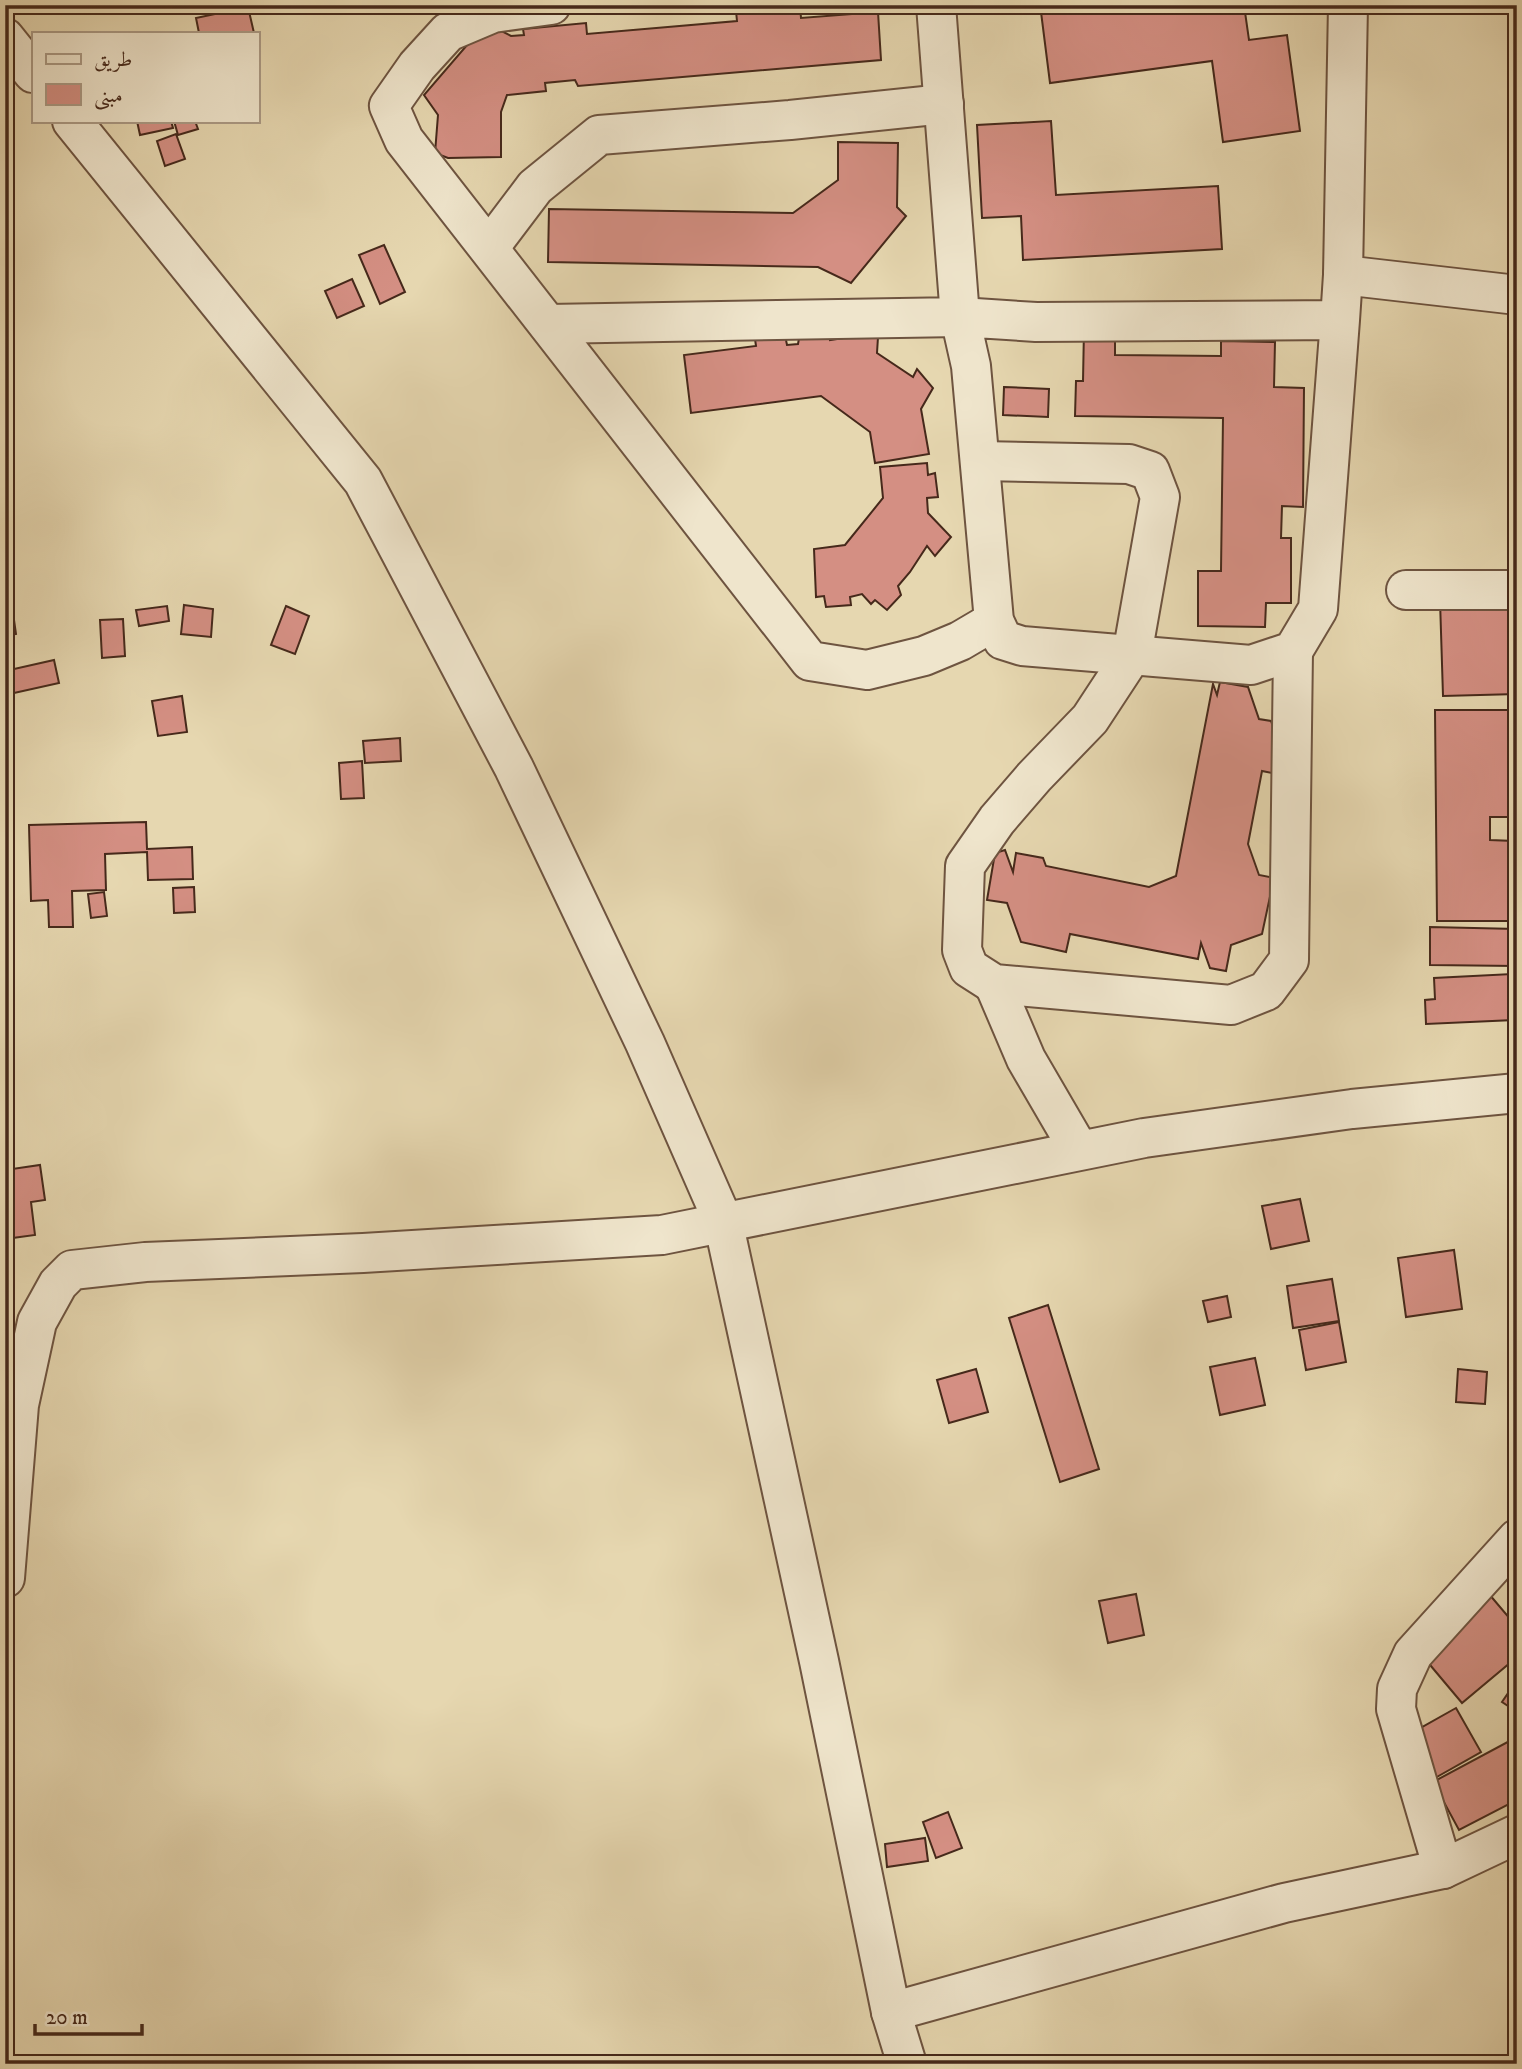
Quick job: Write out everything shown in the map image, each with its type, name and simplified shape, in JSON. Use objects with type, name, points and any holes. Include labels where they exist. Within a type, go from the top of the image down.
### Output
[{"type":"street","points":[[551,5],[494,13],[448,32],[417,66],[389,106],[404,140],[810,661],[867,670],[924,656],[961,641],[994,621]]},
{"type":"street","points":[[936,5],[960,317],[971,366],[994,621],[1003,640],[1022,646],[1251,665],[1293,651]]},
{"type":"street","points":[[980,461],[1129,464],[1150,471],[1160,497],[1132,655],[1090,719],[997,820],[965,866],[962,950],[969,968],[994,984],[1231,1005],[1266,991],[1289,960],[1293,651],[1318,609],[1343,275],[1348,5]]},
{"type":"street","points":[[5,38],[32,72]]},
{"type":"street","points":[[489,248],[536,187],[599,135],[790,120],[944,104]]},
{"type":"street","points":[[73,122],[363,481],[514,768],[645,1043],[723,1221],[819,1661],[891,2012],[907,2064]]},
{"type":"street","points":[[1343,275],[1517,295]]},
{"type":"street","points":[[548,324],[960,317],[1036,322],[1340,320]]},
{"type":"street","points":[[1406,590],[1517,590]]},
{"type":"street","points":[[994,984],[1026,1059],[1079,1150]]},
{"type":"street","points":[[5,1578],[19,1405],[37,1322],[58,1284],[72,1270],[145,1262],[363,1254],[662,1235],[1144,1138],[1352,1109],[1517,1093]]},
{"type":"street","points":[[1443,1869],[1396,1709],[1397,1689],[1413,1654],[1517,1539]]},
{"type":"street","points":[[891,2012],[1284,1903],[1443,1869],[1517,1834]]},
{"type":"building","points":[[1092,5],[1244,5],[1249,40],[1287,35],[1300,131],[1223,142],[1212,61],[1050,83],[1041,12]]},
{"type":"building","points":[[800,6],[801,18],[878,12],[881,60],[578,86],[575,80],[545,83],[546,91],[507,95],[501,112],[501,157],[448,158],[435,153],[438,115],[424,95],[486,23],[511,36],[524,35],[523,29],[586,23],[587,34],[737,21],[736,11]]},
{"type":"building","points":[[248,7],[254,32],[199,32],[196,18]]},
{"type":"building","points":[[1051,121],[1056,195],[1218,186],[1222,249],[1023,260],[1021,216],[982,218],[977,125]]},
{"type":"building","points":[[137,122],[171,122],[173,128],[140,135]]},
{"type":"building","points":[[174,122],[195,122],[198,129],[178,135]]},
{"type":"building","points":[[176,134],[185,159],[165,166],[157,141]]},
{"type":"building","points":[[838,142],[898,143],[897,207],[906,216],[851,283],[818,267],[548,262],[549,209],[793,213],[838,180]]},
{"type":"building","points":[[384,245],[405,292],[380,304],[359,255]]},
{"type":"building","points":[[352,279],[364,306],[337,318],[325,291]]},
{"type":"building","points":[[828,329],[830,340],[844,338],[842,329],[878,337],[877,353],[913,377],[917,369],[933,388],[921,409],[929,454],[875,463],[870,432],[821,396],[691,413],[684,355],[756,346],[755,339],[785,335],[787,345],[798,344],[800,333]]},
{"type":"building","points":[[1084,329],[1115,330],[1115,355],[1221,356],[1221,341],[1275,342],[1274,387],[1304,388],[1303,507],[1282,506],[1281,538],[1291,538],[1291,603],[1266,603],[1265,627],[1198,626],[1198,571],[1221,571],[1223,418],[1075,416],[1076,381],[1083,381]]},
{"type":"building","points":[[1004,387],[1049,389],[1048,417],[1003,415]]},
{"type":"building","points":[[927,463],[928,475],[935,473],[938,497],[927,498],[928,513],[951,537],[935,556],[927,546],[898,586],[901,595],[887,610],[875,600],[871,604],[862,594],[850,597],[851,605],[826,607],[824,596],[816,597],[814,549],[845,545],[883,498],[880,467]]},
{"type":"building","points":[[1517,598],[1517,694],[1443,696],[1440,600]]},
{"type":"building","points":[[184,605],[213,609],[211,637],[181,634]]},
{"type":"building","points":[[12,606],[16,634],[5,636],[5,607]]},
{"type":"building","points":[[167,606],[169,621],[139,626],[136,610]]},
{"type":"building","points":[[286,606],[309,616],[295,654],[271,645]]},
{"type":"building","points":[[123,619],[125,656],[102,658],[100,620]]},
{"type":"building","points":[[54,660],[59,683],[5,695],[5,671]]},
{"type":"building","points":[[1220,682],[1248,687],[1259,719],[1271,721],[1291,777],[1262,771],[1248,844],[1259,875],[1274,878],[1262,934],[1231,945],[1226,971],[1210,968],[1201,943],[1198,959],[1070,934],[1066,952],[1021,942],[1007,903],[987,900],[995,853],[1005,850],[1013,872],[1016,853],[1043,858],[1046,866],[1149,887],[1176,876],[1213,684],[1217,695]]},
{"type":"building","points":[[182,696],[187,732],[158,736],[152,701]]},
{"type":"building","points":[[1435,710],[1517,710],[1517,817],[1490,817],[1490,840],[1514,841],[1515,921],[1437,921]]},
{"type":"building","points":[[400,738],[401,761],[365,763],[363,741]]},
{"type":"building","points":[[362,761],[364,798],[341,799],[339,763]]},
{"type":"building","points":[[146,822],[147,849],[192,847],[193,879],[148,880],[147,852],[105,854],[106,890],[72,891],[73,927],[49,927],[48,900],[31,901],[29,825]]},
{"type":"building","points":[[194,887],[195,912],[174,913],[173,888]]},
{"type":"building","points":[[104,892],[107,916],[91,918],[88,894]]},
{"type":"building","points":[[1430,927],[1517,929],[1516,966],[1430,965]]},
{"type":"building","points":[[1512,974],[1514,1020],[1426,1024],[1425,1000],[1435,999],[1434,978]]},
{"type":"building","points":[[40,1165],[45,1200],[31,1202],[35,1235],[5,1239],[5,1170]]},
{"type":"building","points":[[1300,1199],[1309,1241],[1271,1249],[1262,1206]]},
{"type":"building","points":[[1454,1250],[1462,1309],[1406,1317],[1398,1258]]},
{"type":"building","points":[[1332,1279],[1339,1321],[1293,1328],[1287,1286]]},
{"type":"building","points":[[1227,1296],[1231,1317],[1208,1322],[1203,1301]]},
{"type":"building","points":[[1048,1305],[1099,1469],[1060,1482],[1009,1318]]},
{"type":"building","points":[[1339,1322],[1346,1362],[1306,1370],[1299,1330]]},
{"type":"building","points":[[1255,1358],[1265,1405],[1220,1415],[1210,1367]]},
{"type":"building","points":[[976,1369],[988,1412],[949,1423],[937,1380]]},
{"type":"building","points":[[1458,1369],[1487,1372],[1485,1404],[1456,1402]]},
{"type":"building","points":[[1136,1594],[1144,1635],[1108,1643],[1099,1601]]},
{"type":"building","points":[[1489,1594],[1517,1627],[1517,1657],[1462,1703],[1420,1653]]},
{"type":"building","points":[[1517,1680],[1517,1712],[1502,1702]]},
{"type":"building","points":[[1456,1708],[1481,1752],[1435,1778],[1410,1734]]},
{"type":"building","points":[[1517,1737],[1517,1800],[1459,1830],[1433,1782]]},
{"type":"building","points":[[948,1812],[962,1848],[936,1858],[923,1822]]},
{"type":"building","points":[[925,1838],[928,1861],[887,1867],[885,1844]]}]
